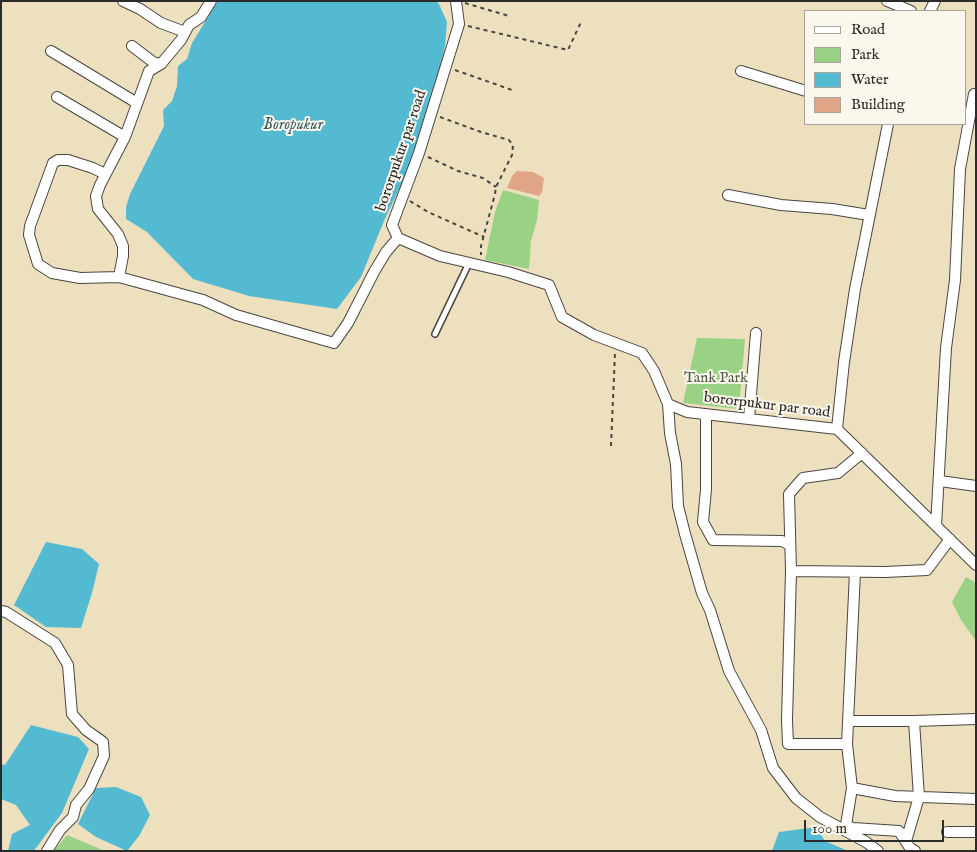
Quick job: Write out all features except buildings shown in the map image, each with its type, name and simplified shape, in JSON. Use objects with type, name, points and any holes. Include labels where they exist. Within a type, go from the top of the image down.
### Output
[{"type":"street","points":[[122,1],[140,9],[161,23],[185,32]]},
{"type":"street","points":[[119,277],[123,246],[118,234],[98,209],[96,196],[105,174],[125,137],[149,71],[161,64],[181,40],[189,25],[202,16],[211,1]]},
{"type":"street","name":"bororpukur par road","points":[[398,238],[392,225],[419,153],[459,24],[456,1]]},
{"type":"street","points":[[887,1],[909,10]]},
{"type":"street","points":[[132,46],[153,62],[161,64]]},
{"type":"street","points":[[51,51],[137,103]]},
{"type":"street","points":[[741,71],[804,90]]},
{"type":"street","points":[[967,125],[972,93]]},
{"type":"street","points":[[57,97],[125,137]]},
{"type":"street","points":[[837,429],[844,362],[855,289],[888,125]]},
{"type":"street","points":[[936,526],[946,348],[955,280],[960,169],[967,125]]},
{"type":"street","points":[[105,174],[68,160],[58,160],[53,163],[30,226],[30,235],[38,264],[52,273],[80,278],[119,277],[203,300],[236,315],[334,343],[348,323],[386,252],[398,238],[440,256],[508,272],[549,285],[562,316],[594,335],[642,353],[654,371],[668,404],[670,433],[676,464],[678,506],[702,593],[710,610],[729,671],[761,730],[773,768],[796,798],[820,817],[866,842],[878,851]]},
{"type":"street","points":[[728,195],[781,205],[832,209],[869,215]]},
{"type":"street","points":[[749,419],[756,333]]},
{"type":"street","name":"bororpukur par road","points":[[668,404],[687,412],[837,429],[976,565]]},
{"type":"street","points":[[706,414],[706,489],[703,522],[713,540],[782,541],[790,545]]},
{"type":"street","points":[[847,744],[788,744],[786,720],[791,571],[788,494],[803,478],[838,473],[862,453]]},
{"type":"street","points":[[940,481],[976,486]]},
{"type":"street","points":[[791,571],[927,570],[950,539]]},
{"type":"street","points":[[855,572],[847,744],[852,788],[846,825],[853,828],[899,831],[910,848],[915,851]]},
{"type":"street","points":[[1,611],[6,612],[54,643],[68,665],[72,714],[86,730],[103,742],[104,756],[89,789],[76,805],[73,817],[60,830],[47,851]]},
{"type":"street","points":[[848,721],[976,719]]},
{"type":"street","points":[[906,841],[919,797],[914,721]]},
{"type":"street","points":[[852,788],[895,796],[976,799]]},
{"type":"street","points":[[947,832],[976,832]]},
{"type":"lane","points":[[435,334],[468,263]]},
{"type":"path","points":[[460,1],[510,16]]},
{"type":"path","points":[[459,24],[568,50],[580,22]]},
{"type":"path","points":[[446,67],[512,90]]},
{"type":"path","points":[[431,114],[509,140],[513,145],[512,155],[496,187],[481,246],[480,265]]},
{"type":"path","points":[[419,153],[458,171],[483,178],[496,187]]},
{"type":"path","points":[[403,197],[428,212],[484,237]]},
{"type":"path","points":[[611,446],[615,343]]},
{"type":"green space","points":[[503,190],[539,200],[537,220],[531,241],[529,269],[485,260],[495,212]]},
{"type":"green space","name":"Tank Park","points":[[697,338],[745,339],[739,409],[683,403]]},
{"type":"green space","points":[[966,577],[976,583],[976,641],[961,620],[952,602]]},
{"type":"green space","points":[[67,835],[105,851],[54,851]]},
{"type":"water","name":"Boropukur","points":[[218,1],[436,1],[447,22],[445,46],[436,86],[410,166],[384,221],[361,277],[337,309],[249,296],[193,279],[147,232],[126,219],[126,207],[130,194],[164,126],[163,110],[172,101],[177,86],[178,66],[187,59],[192,43]]},
{"type":"water","points":[[46,542],[82,549],[99,564],[81,628],[46,627],[14,605]]},
{"type":"water","points":[[31,725],[78,737],[89,749],[62,813],[36,848],[33,851],[8,851],[12,834],[30,825],[16,805],[1,799],[1,764],[5,765]]},
{"type":"water","points":[[116,787],[141,797],[150,815],[139,836],[127,851],[96,837],[78,824],[96,788]]},
{"type":"water","points":[[816,827],[825,841],[848,851],[772,851],[779,832]]}]
